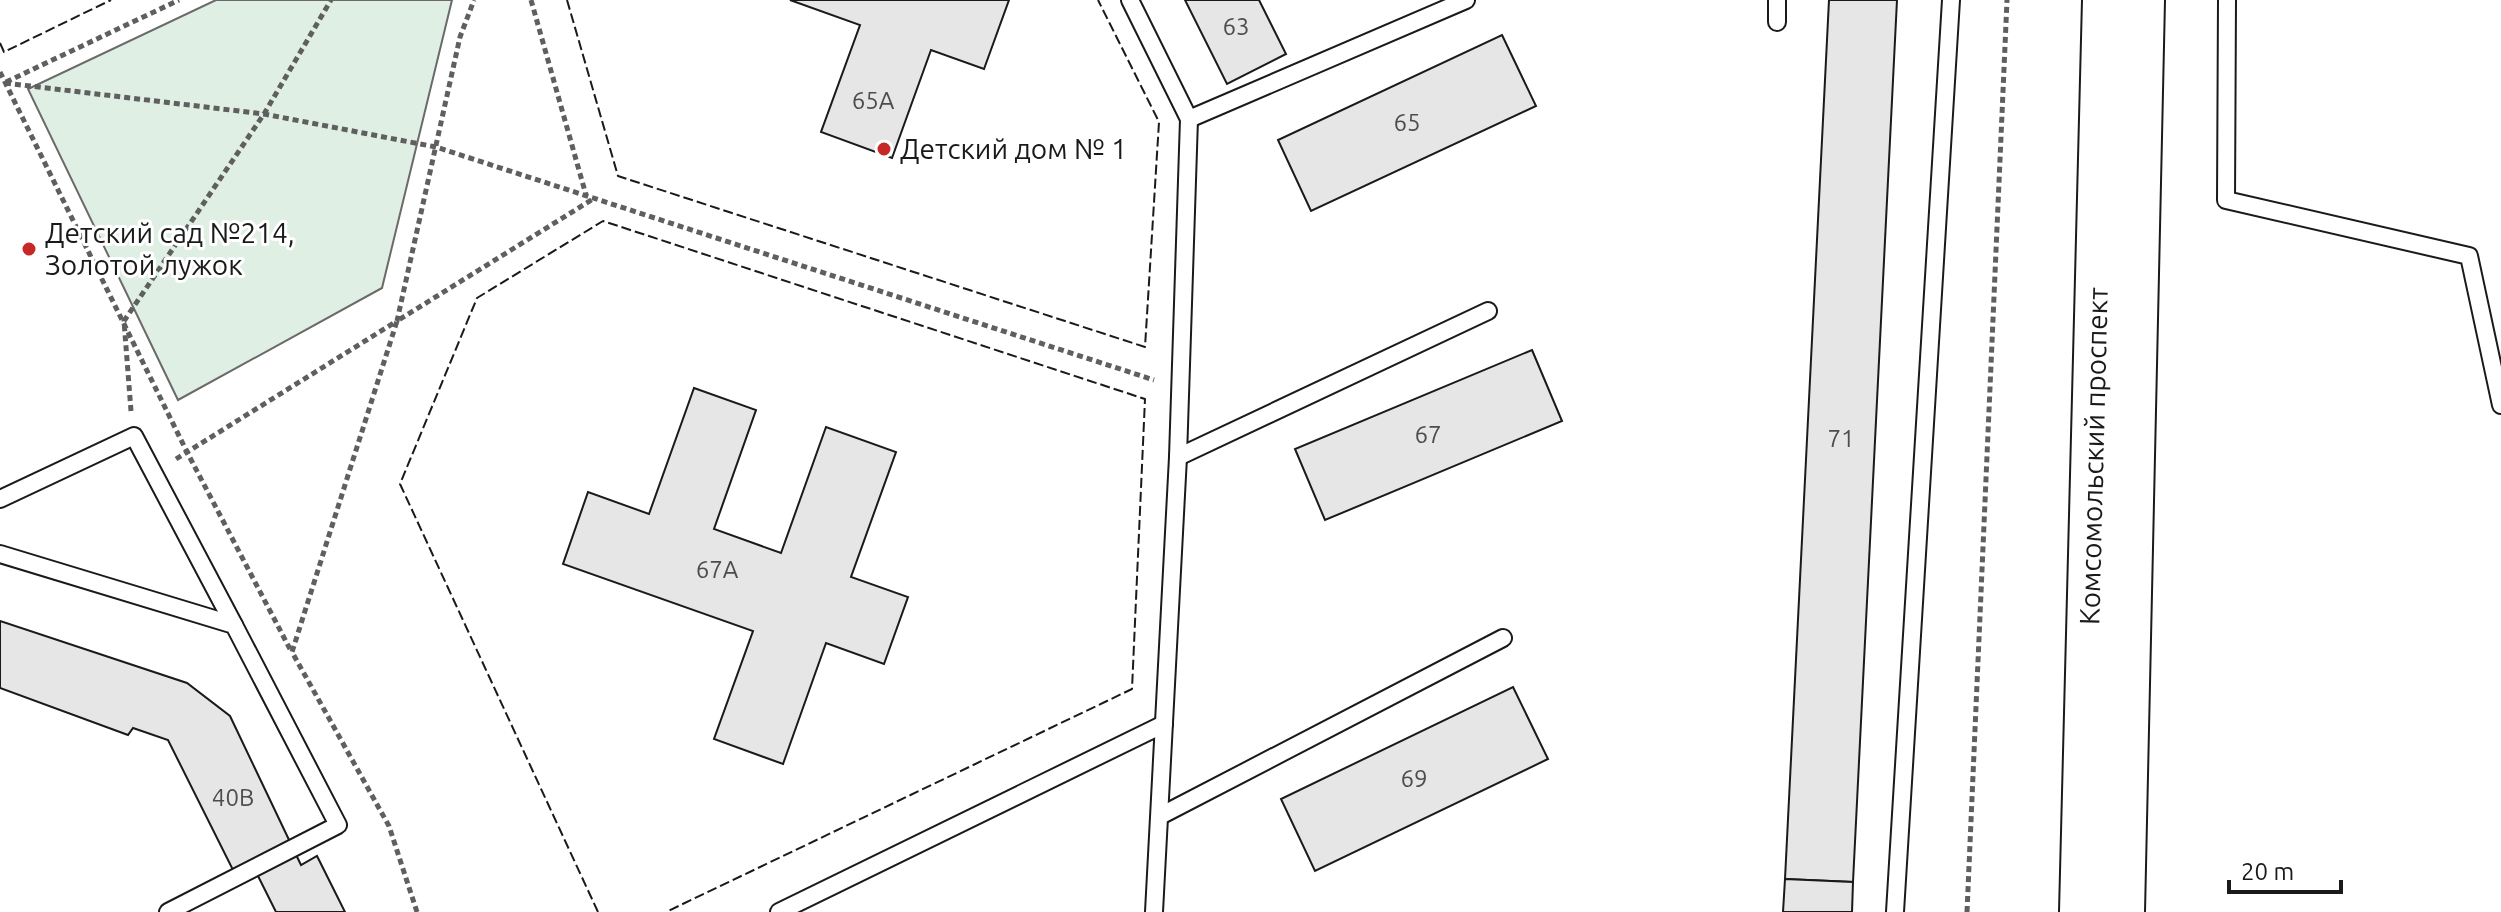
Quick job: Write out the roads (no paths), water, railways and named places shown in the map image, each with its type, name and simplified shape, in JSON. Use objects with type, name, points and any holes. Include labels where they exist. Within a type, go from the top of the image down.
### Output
[{"type":"main road","name":"Комсомольский проспект","points":[[2082,912],[2105,0]]},
{"type":"main road","name":"Комсомольский проспект","points":[[2122,912],[2142,0]]},
{"type":"lane","points":[[1130,0],[1189,119],[1178,457],[1154,912]]},
{"type":"lane","points":[[1189,119],[1466,0]]},
{"type":"lane","points":[[1777,0],[1777,22]]},
{"type":"lane","points":[[1895,912],[1951,0]]},
{"type":"lane","points":[[2227,0],[2226,200],[2469,256],[2501,405]]},
{"type":"lane","points":[[1178,457],[1488,311]]},
{"type":"lane","points":[[0,499],[134,436],[338,825],[168,912]]},
{"type":"lane","points":[[0,554],[234,625]]},
{"type":"lane","points":[[1160,816],[1503,638]]},
{"type":"lane","points":[[779,912],[1164,724]]},
{"type":"place","name":"Детский дом № 1","points":[[884,149]]},
{"type":"place","name":"Детский сад №214, Золотой лужок","points":[[29,249]]}]
